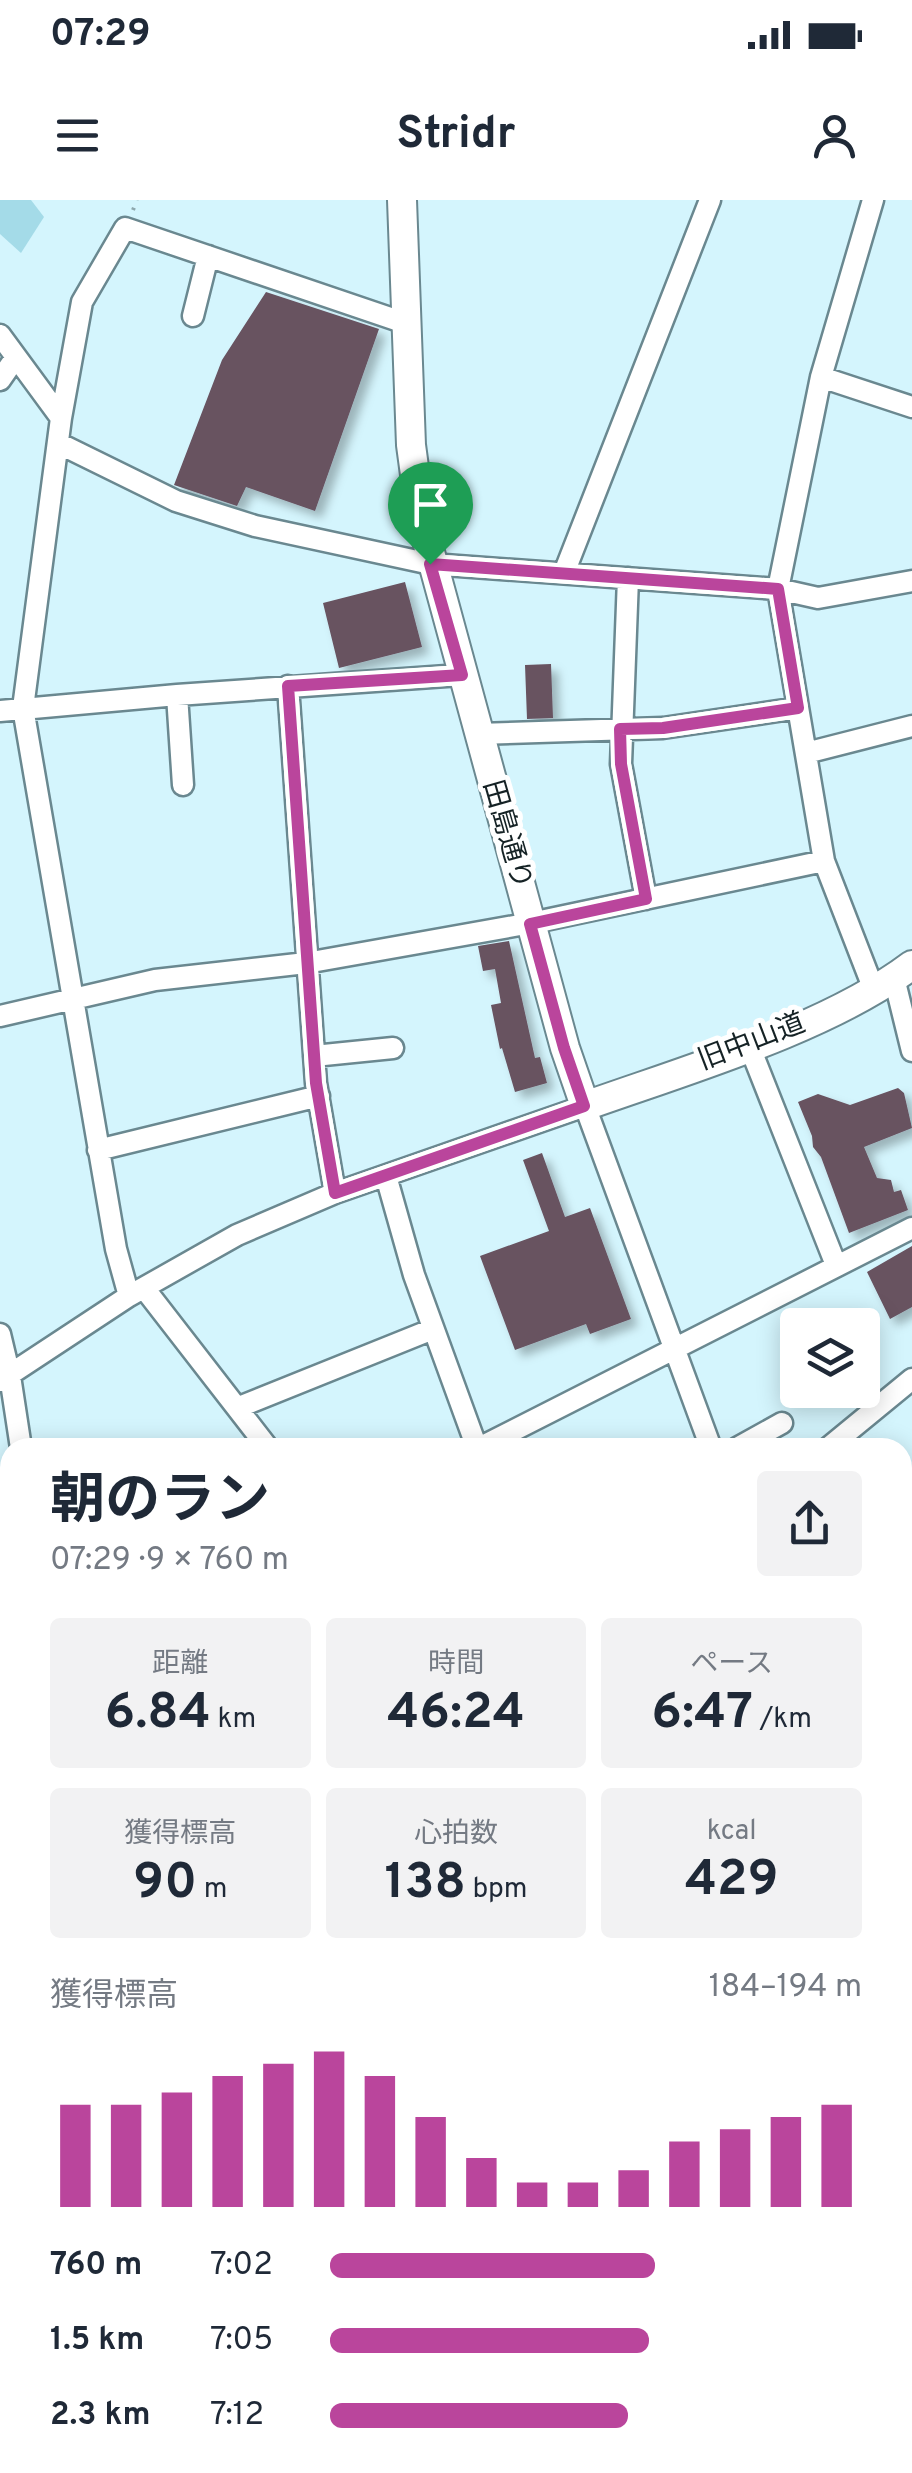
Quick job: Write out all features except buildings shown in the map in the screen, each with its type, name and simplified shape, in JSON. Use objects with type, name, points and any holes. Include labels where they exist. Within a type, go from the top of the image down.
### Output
[{"type":"main road","name":"田島通り","points":[[402,200],[411,446],[430,564],[564,1048],[584,1106]]},
{"type":"main road","name":"旧中山道","points":[[584,1106],[750,1046],[826,1014],[893,978]]},
{"type":"street","points":[[564,574],[710,200]]},
{"type":"street","points":[[873,200],[821,377],[778,589],[824,861],[893,978],[912,1051]]},
{"type":"street","points":[[261,1438],[239,1407],[137,1292],[116,1248],[22,708],[61,418],[82,302],[125,228],[405,323]]},
{"type":"street","points":[[192,316],[208,256]]},
{"type":"street","points":[[0,335],[61,418]]},
{"type":"street","points":[[0,380],[16,357]]},
{"type":"street","points":[[821,377],[912,407]]},
{"type":"street","points":[[58,443],[176,501],[255,526],[430,564],[778,589],[818,598],[912,581]]},
{"type":"street","points":[[628,578],[621,764],[646,899]]},
{"type":"street","points":[[0,711],[462,675]]},
{"type":"street","points":[[288,686],[314,1056],[335,1193]]},
{"type":"street","points":[[177,695],[184,785]]},
{"type":"street","points":[[478,734],[663,728],[798,708]]},
{"type":"street","points":[[806,753],[912,726]]},
{"type":"street","points":[[0,1016],[155,980],[306,963],[530,924],[824,861]]},
{"type":"street","points":[[750,1046],[836,1265]]},
{"type":"street","points":[[314,1056],[394,1048]]},
{"type":"street","points":[[98,1150],[319,1096]]},
{"type":"street","points":[[5,1378],[137,1292],[238,1235],[335,1193],[584,1106]]},
{"type":"street","name":"田島通り","points":[[584,1106],[706,1438]]},
{"type":"street","points":[[386,1176],[433,1329],[474,1438]]},
{"type":"street","points":[[497,1438],[912,1228]]},
{"type":"street","points":[[239,1407],[433,1329]]},
{"type":"street","points":[[0,1334],[19,1438]]},
{"type":"street","points":[[840,1438],[912,1379]]},
{"type":"street","points":[[755,1438],[782,1423]]},
{"type":"shaded area","points":[[0,200],[31,200],[44,217],[21,253],[0,234]]},
{"type":"route","points":[[430,564],[778,589],[798,708],[663,728],[620,729],[621,764],[646,899],[530,924],[584,1106],[335,1193],[316,1083],[288,686],[462,675],[430,564]]}]
